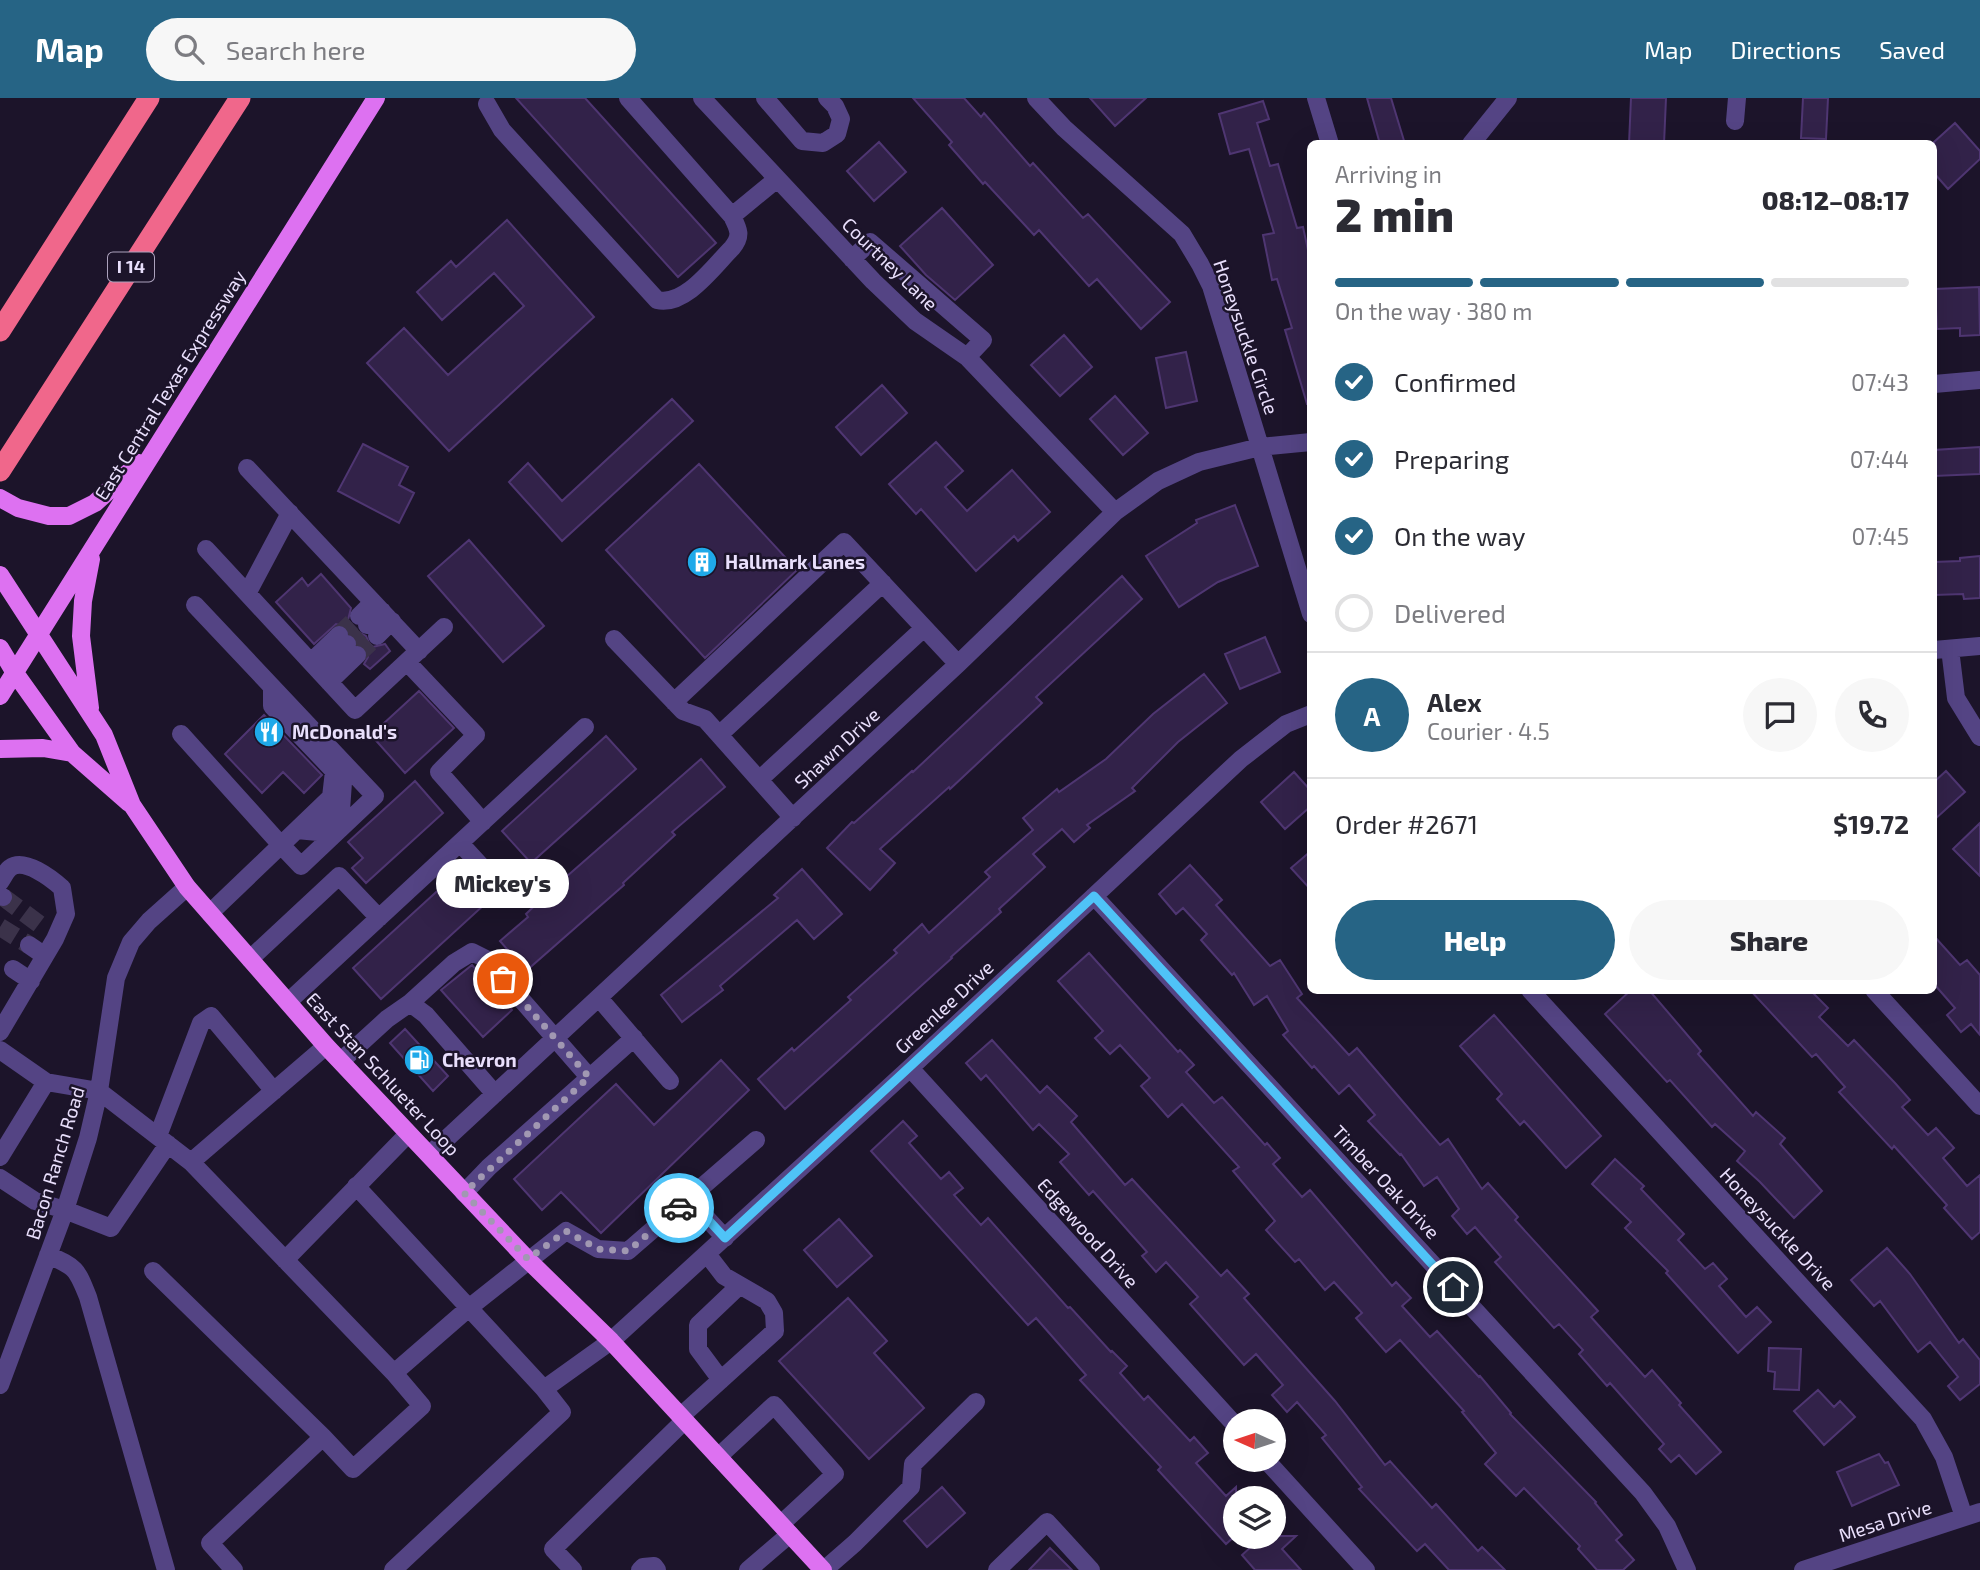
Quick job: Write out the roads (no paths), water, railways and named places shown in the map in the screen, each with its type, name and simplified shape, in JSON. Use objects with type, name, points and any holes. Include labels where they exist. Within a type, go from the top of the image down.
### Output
[{"type":"highway","points":[[0,331],[149,98]]},
{"type":"highway","points":[[234,107],[247,98]]},
{"type":"highway","name":"I 14","points":[[0,471],[234,107]]},
{"type":"main road","name":"East Central Texas Expressway","points":[[0,696],[376,98]]},
{"type":"main road","points":[[0,498],[18,508],[49,516],[69,516],[95,503],[154,449]]},
{"type":"main road","points":[[91,715],[81,636],[83,601],[93,548]]},
{"type":"main road","name":"East Stan Schlueter Loop","points":[[0,575],[104,736],[131,805],[187,887],[408,1134],[611,1341],[824,1570]]},
{"type":"main road","name":"East Stan Schlueter Loop","points":[[0,649],[72,753],[131,805]]},
{"type":"main road","points":[[0,749],[43,748],[72,753]]},
{"type":"street","points":[[485,100],[502,130],[657,300],[667,302],[683,296],[732,248],[739,239],[740,231],[732,216],[628,98]]},
{"type":"street","name":"Courtney Lane","points":[[702,98],[852,259],[915,321],[967,357],[1115,512]]},
{"type":"street","points":[[765,98],[802,141],[823,143],[837,134],[841,119],[835,106],[827,98]]},
{"type":"street","name":"Honeysuckle Circle","points":[[1036,98],[1064,128],[1182,234],[1210,286],[1260,447]]},
{"type":"street","points":[[1316,98],[1329,140]]},
{"type":"street","points":[[1474,140],[1508,98]]},
{"type":"street","points":[[1735,121],[1737,98]]},
{"type":"street","points":[[732,216],[777,179]]},
{"type":"street","points":[[852,259],[870,242],[983,340],[967,357]]},
{"type":"street","points":[[1937,384],[1980,380]]},
{"type":"street","name":"Shawn Drive","points":[[429,1156],[958,664],[1115,512],[1158,481],[1199,463],[1260,447],[1307,442]]},
{"type":"street","points":[[1260,447],[1307,601]]},
{"type":"street","points":[[247,468],[383,612],[413,657],[477,735],[439,772],[483,822]]},
{"type":"street","points":[[248,592],[290,513]]},
{"type":"street","points":[[674,702],[844,542],[958,664]]},
{"type":"street","points":[[206,549],[355,710],[444,627]]},
{"type":"street","points":[[719,735],[883,583]]},
{"type":"street","points":[[181,734],[301,866],[375,796],[195,605]]},
{"type":"street","points":[[383,612],[368,626],[383,612]]},
{"type":"street","points":[[759,780],[924,628]]},
{"type":"street","points":[[614,639],[683,711],[705,719],[793,818]]},
{"type":"street","points":[[320,672],[348,645],[320,672]]},
{"type":"street","points":[[1980,646],[1942,650],[1956,698],[1980,737]]},
{"type":"street","points":[[210,913],[331,797],[334,771],[272,706],[272,687]]},
{"type":"street","name":"Greenlee Drive","points":[[544,1389],[611,1341],[725,1238],[1241,759],[1286,724],[1307,716]]},
{"type":"street","points":[[288,1003],[585,727]]},
{"type":"street","points":[[460,843],[503,890]]},
{"type":"street","points":[[0,1032],[45,956],[50,931],[66,914],[62,888],[35,869],[17,865],[10,868],[1,892]]},
{"type":"street","points":[[250,959],[339,876],[379,918]]},
{"type":"street","name":"Bacon Ranch Road","points":[[0,1385],[65,1210],[88,1138],[99,1091],[116,978],[131,943],[149,921],[187,887]]},
{"type":"street","name":"Timber Oak Drive","points":[[1094,896],[1643,1493],[1667,1526],[1687,1570]]},
{"type":"street","points":[[29,945],[45,956]]},
{"type":"street","points":[[341,1061],[454,963],[472,953],[486,959],[589,1077]]},
{"type":"street","points":[[13,970],[31,981]]},
{"type":"street","name":"Honeysuckle Drive","points":[[1534,994],[1923,1419],[1972,1514]]},
{"type":"street","points":[[1878,994],[1980,1106]]},
{"type":"street","points":[[0,996],[15,1007]]},
{"type":"street","points":[[599,998],[670,1081]]},
{"type":"street","points":[[410,1003],[426,1015],[495,1094]]},
{"type":"street","points":[[0,1178],[35,1201],[111,1228],[163,1140],[201,1023],[211,1016],[274,1091]]},
{"type":"street","points":[[464,1193],[634,1038]]},
{"type":"street","points":[[191,1162],[326,1045]]},
{"type":"street","points":[[0,1050],[46,1082],[99,1091],[191,1162],[394,1373],[422,1406],[354,1469],[153,1270]]},
{"type":"street","name":"Edgewood Drive","points":[[910,1068],[1223,1412]]},
{"type":"street","points":[[0,1157],[46,1082]]},
{"type":"street","points":[[285,1260],[408,1134]]},
{"type":"street","points":[[394,1373],[528,1259],[566,1231],[598,1249],[628,1251],[755,1140]]},
{"type":"street","points":[[356,1186],[470,1307],[562,1412],[393,1570]]},
{"type":"street","points":[[689,1199],[725,1238]]},
{"type":"street","points":[[573,1570],[553,1549],[721,1380],[775,1331],[774,1313],[767,1301],[724,1276],[707,1254]]},
{"type":"street","points":[[48,1255],[71,1265],[79,1275],[88,1297],[166,1570]]},
{"type":"street","points":[[721,1380],[698,1349],[698,1325],[739,1286]]},
{"type":"street","points":[[824,1570],[911,1487],[912,1464],[976,1402]]},
{"type":"street","points":[[718,1457],[774,1405],[835,1474],[748,1570]]},
{"type":"street","points":[[234,1570],[210,1543],[323,1437]]},
{"type":"street","points":[[1277,1472],[1366,1570]]},
{"type":"street","name":"Mesa Drive","points":[[1803,1570],[1972,1514]]},
{"type":"street","points":[[997,1570],[1047,1522],[1091,1570]]},
{"type":"street","points":[[640,1570],[654,1566],[657,1570]]},
{"type":"tunnel","points":[[339,635],[359,616]]},
{"type":"tunnel","points":[[347,644],[367,625]]},
{"type":"tunnel","points":[[357,655],[377,636]]},
{"type":"tunnel","points":[[3,897],[43,927]]},
{"type":"tunnel","points":[[0,927],[29,945]]},
{"type":"place","name":"Hallmark Lanes","points":[[702,562]]},
{"type":"place","name":"McDonald's","points":[[269,732]]},
{"type":"place","name":"Mickey's","points":[[503,979]]},
{"type":"place","name":"Chevron","points":[[419,1060]]}]
